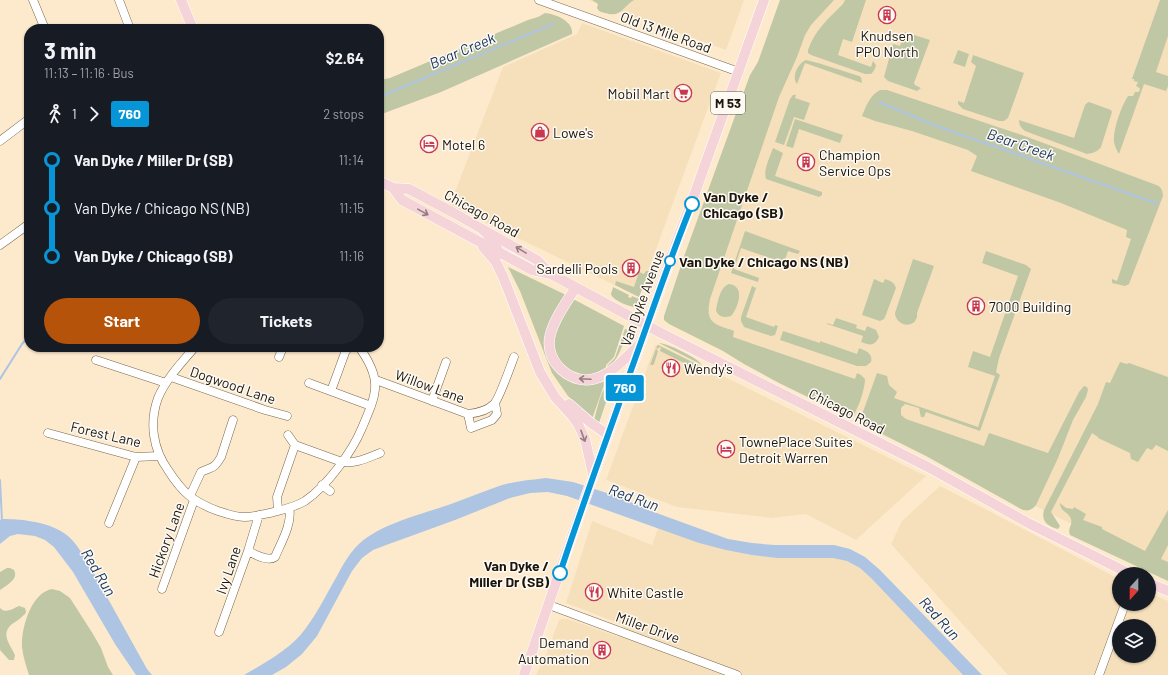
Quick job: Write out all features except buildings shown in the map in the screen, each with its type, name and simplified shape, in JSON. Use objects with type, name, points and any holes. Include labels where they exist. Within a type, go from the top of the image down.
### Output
[{"type":"main road","points":[[182,0],[191,24]]},
{"type":"main road","name":"Van Dyke Avenue","points":[[524,675],[646,325],[692,204],[764,0]]},
{"type":"main road","name":"Chicago Road","points":[[384,184],[393,188],[409,189],[538,260],[551,274]]},
{"type":"main road","name":"Chicago Road","points":[[393,188],[402,200],[480,243],[532,270],[551,274],[646,325],[928,467],[1030,524],[1116,567]]},
{"type":"main road","points":[[483,230],[491,238],[500,253],[542,362],[552,383],[569,404],[591,423],[608,434]]},
{"type":"main road","points":[[480,243],[496,262],[504,279],[544,381],[555,397],[573,417],[583,433],[594,474]]},
{"type":"main road","points":[[576,287],[555,323],[550,335],[550,352],[557,365],[562,370],[574,378],[596,379],[613,369],[640,345]]},
{"type":"main road","points":[[1156,586],[1168,592]]},
{"type":"street","points":[[33,0],[43,24]]},
{"type":"street","points":[[119,0],[128,24]]},
{"type":"street","name":"Old 13 Mile Road","points":[[539,0],[739,72]]},
{"type":"street","points":[[0,141],[24,123]]},
{"type":"street","points":[[0,245],[24,228]]},
{"type":"street","points":[[191,352],[168,380],[158,398],[154,417],[154,437],[159,456],[171,475],[192,498],[202,504],[230,515],[246,517],[259,516],[289,508],[304,501],[312,496],[342,462],[356,442],[375,395],[376,380],[371,365],[363,352]]},
{"type":"street","points":[[279,357],[281,352]]},
{"type":"street","points":[[330,391],[345,352]]},
{"type":"street","points":[[468,414],[471,428],[492,420],[497,414],[496,403],[514,357]]},
{"type":"street","name":"Dogwood Lane","points":[[96,360],[286,416]]},
{"type":"street","points":[[432,401],[446,362]]},
{"type":"street","name":"Willow Lane","points":[[376,380],[468,414],[481,412],[496,403]]},
{"type":"street","points":[[309,383],[371,406]]},
{"type":"street","name":"Hickory Lane","points":[[162,589],[201,472],[212,469],[218,462],[233,420]]},
{"type":"street","name":"Forest Lane","points":[[48,433],[136,457],[159,456]]},
{"type":"street","points":[[288,435],[295,445],[342,462],[356,462],[380,453]]},
{"type":"street","points":[[278,510],[277,497],[295,445]]},
{"type":"street","points":[[109,522],[136,457]]},
{"type":"street","points":[[322,485],[330,491]]},
{"type":"street","points":[[248,552],[268,559],[273,559],[275,557],[289,522],[289,508]]},
{"type":"street","name":"Ivy Lane","points":[[219,632],[248,552],[259,516]]},
{"type":"street","name":"Miller Drive","points":[[549,605],[737,675]]},
{"type":"street","points":[[1099,675],[1122,611]]},
{"type":"shaded area","points":[[588,0],[744,0],[726,50]]},
{"type":"shaded area","points":[[780,0],[1168,0],[1168,572],[772,375],[668,319]]},
{"type":"shaded area","points":[[582,23],[721,73],[639,297],[450,205],[503,67],[577,34]]},
{"type":"shaded area","points":[[658,344],[926,476],[856,540],[806,514],[772,518],[677,507],[606,480],[655,346]]},
{"type":"shaded area","points":[[940,486],[1112,575],[1112,611],[1156,611],[1156,596],[1168,601],[1168,675],[1008,675],[891,544],[902,521]]},
{"type":"shaded area","points":[[592,521],[652,545],[658,528],[699,543],[752,555],[777,558],[833,558],[847,561],[860,568],[872,579],[963,675],[536,675],[546,655],[559,620],[568,619],[619,637],[623,625],[566,603]]},
{"type":"green space","points":[[592,0],[634,0],[618,13],[611,14],[599,11],[597,8],[598,4]]},
{"type":"green space","points":[[780,0],[834,0],[811,25],[805,35],[779,97],[710,299],[709,314],[713,322],[721,327],[734,331],[733,337],[855,379],[857,373],[861,375],[865,379],[864,388],[859,405],[851,418],[779,383],[664,320],[664,316],[686,251],[750,75],[758,62]]},
{"type":"green space","points":[[845,0],[866,0],[852,42],[843,39],[838,55],[871,67],[873,61],[876,65],[871,74],[865,74],[808,53],[814,36]]},
{"type":"green space","points":[[1160,0],[1168,0],[1168,36],[1156,72],[1168,76],[1168,86],[1166,91],[1144,84],[1119,154],[1114,142],[1116,125],[1120,112],[1128,96],[1133,96],[1135,92],[1139,92],[1140,89],[1136,86],[1138,82],[1132,79]]},
{"type":"green space","points":[[545,13],[563,19],[570,25],[572,34],[441,92],[384,113],[384,79],[390,78]]},
{"type":"green space","points":[[905,32],[905,36],[913,39],[914,35],[930,40],[914,83],[921,88],[917,91],[888,81],[884,77],[893,44],[900,46]]},
{"type":"green space","points":[[958,50],[969,54],[965,67],[953,63]]},
{"type":"green space","points":[[973,55],[1024,73],[1008,118],[1004,121],[999,121],[963,109],[958,104],[958,101],[964,103],[976,66],[971,62]]},
{"type":"green space","points":[[806,60],[859,76],[861,77],[862,83],[805,63],[797,84],[795,81],[796,70],[800,64]]},
{"type":"green space","points":[[880,90],[887,90],[1022,135],[1159,186],[1162,190],[1163,196],[1129,284],[1125,286],[1112,283],[1112,279],[1117,281],[1131,239],[1126,237],[1127,230],[1061,203],[971,171],[977,156],[968,150],[862,116],[871,98]]},
{"type":"green space","points":[[793,95],[796,95],[795,98],[810,103],[804,120],[794,117],[784,145],[775,142],[790,99]]},
{"type":"green space","points":[[1089,102],[1111,110],[1112,112],[1101,147],[1093,153],[1087,154],[1025,131],[1021,128],[1019,120],[1074,138],[1085,105]]},
{"type":"green space","points":[[795,119],[843,135],[840,143],[799,129],[793,148],[786,146]]},
{"type":"green space","points":[[773,148],[783,153],[775,176],[822,192],[822,195],[819,197],[766,179],[766,168]]},
{"type":"green space","points":[[745,231],[800,251],[798,254],[788,251],[784,263],[741,248],[734,269],[759,278],[758,282],[731,273]]},
{"type":"green space","points":[[986,251],[1026,265],[1031,269],[999,358],[996,372],[1000,375],[980,431],[926,412],[924,417],[921,417],[919,408],[905,404],[901,408],[901,415],[906,419],[984,446],[989,433],[1048,453],[1079,392],[1084,386],[1087,387],[1088,390],[1086,397],[1073,420],[1058,458],[1036,505],[1027,510],[1021,509],[926,456],[864,425],[860,420],[877,373],[887,376],[889,385],[897,392],[894,398],[978,427],[995,376],[968,367],[973,351],[990,357],[1018,276],[982,263]]},
{"type":"green space","points":[[913,259],[934,266],[917,313],[917,317],[914,323],[907,325],[901,323],[897,319],[895,313]]},
{"type":"green space","points":[[508,267],[566,295],[550,323],[559,373],[610,377],[603,388],[592,419],[568,396],[552,373],[520,291]]},
{"type":"green space","points":[[646,271],[649,271],[639,297],[615,285],[616,281],[634,287],[639,272],[644,274]]},
{"type":"green space","points":[[874,279],[883,283],[885,279],[889,280],[896,288],[885,317],[880,321],[862,315]]},
{"type":"green space","points":[[729,284],[737,289],[739,298],[736,308],[731,316],[724,317],[720,316],[716,310],[721,291]]},
{"type":"green space","points":[[752,286],[756,288],[746,317],[774,327],[775,325],[778,326],[775,335],[771,336],[744,327],[741,321]]},
{"type":"green space","points":[[613,287],[629,295],[628,297],[631,298],[632,296],[639,299],[635,307],[614,299],[611,294]]},
{"type":"green space","points":[[573,300],[624,326],[614,357],[606,365],[606,369],[597,373],[588,375],[571,371],[558,359],[555,350],[554,340],[556,331],[569,303]]},
{"type":"green space","points":[[836,318],[857,325],[856,328],[865,331],[867,326],[876,330],[879,337],[873,344],[861,342],[863,336],[827,324],[833,325]]},
{"type":"green space","points":[[625,329],[628,330],[618,356],[607,368],[607,366],[615,358]]},
{"type":"green space","points":[[783,331],[820,343],[820,341],[857,354],[859,348],[870,354],[871,362],[866,366],[857,366],[780,340]]},
{"type":"green space","points":[[659,343],[669,345],[682,351],[702,365]]},
{"type":"green space","points":[[658,345],[702,367],[698,370],[660,351],[660,347],[656,349],[658,351],[654,364],[650,365],[657,346]]},
{"type":"green space","points":[[1120,362],[1127,364],[1129,363],[1168,377],[1168,451],[1156,445],[1152,450],[1147,448],[1138,462],[1131,459],[1130,453],[1098,438],[1092,433],[1051,512],[1060,526],[1058,529],[1054,528],[1048,525],[1044,520],[1044,510],[1098,404],[1106,382],[1110,383]]},
{"type":"green space","points":[[616,372],[599,423],[594,420],[599,400],[611,375]]},
{"type":"green space","points":[[1060,503],[1066,508],[1073,509],[1074,507],[1086,514],[1083,520],[1102,527],[1102,529],[1145,551],[1168,510],[1168,545],[1161,559],[1168,562],[1168,581],[1156,575],[1156,567],[1138,567],[1070,535],[1069,531],[1071,519],[1060,506]]},
{"type":"green space","points":[[7,568],[14,570],[15,576],[12,582],[0,590],[0,572]]},
{"type":"green space","points":[[52,589],[60,591],[70,598],[101,648],[108,667],[113,675],[29,675],[22,647],[23,630],[33,604],[38,597]]},
{"type":"green space","points":[[19,606],[25,608],[26,612],[8,628],[6,635],[7,639],[15,655],[14,660],[9,660],[0,650],[0,608],[7,611]]},
{"type":"water","name":"Red Run","points":[[546,478],[573,482],[619,497],[651,511],[728,539],[774,545],[834,545],[850,549],[865,557],[880,570],[982,675],[963,675],[872,579],[860,568],[847,561],[833,558],[777,558],[726,550],[699,543],[567,496],[548,492],[530,493],[510,498],[373,550],[362,558],[352,571],[317,636],[302,654],[286,667],[272,675],[244,675],[286,649],[300,636],[314,616],[350,554],[364,540],[387,526],[502,485]]},
{"type":"water","name":"Red Run","points":[[0,520],[45,524],[61,531],[71,539],[87,561],[147,669],[152,675],[136,675],[115,644],[73,572],[54,547],[45,540],[35,536],[18,534],[10,536],[0,544]]},
{"type":"waterway","name":"Bear Creek","points":[[384,95],[553,24]]},
{"type":"waterway","name":"Bear Creek","points":[[879,102],[934,125],[1158,204]]},
{"type":"waterway","name":"Bear Creek","points":[[0,379],[24,342]]},
{"type":"waterway","name":"Bear Creek","points":[[0,480],[2,521]]},
{"type":"bus line","name":"760","points":[[560,573],[646,325],[692,204]]},
{"type":"place","name":"Knudsen PPO North","points":[[887,15]]},
{"type":"place","name":"Mobil Mart","points":[[683,93]]},
{"type":"place","name":"Lowe's","points":[[540,132]]},
{"type":"place","name":"Motel 6","points":[[429,144]]},
{"type":"place","name":"Champion Service Ops","points":[[806,162]]},
{"type":"place","name":"Van Dyke / Chicago (SB)","points":[[692,204]]},
{"type":"place","name":"Van Dyke / Chicago NS (NB)","points":[[670,261]]},
{"type":"place","name":"Sardelli Pools","points":[[631,268]]},
{"type":"place","name":"7000 Building","points":[[976,306]]},
{"type":"place","name":"Wendy's","points":[[671,368]]},
{"type":"place","name":"TownePlace Suites Detroit Warren","points":[[726,449]]},
{"type":"place","name":"Van Dyke / Miller Dr (SB)","points":[[560,573]]},
{"type":"place","name":"White Castle","points":[[594,592]]},
{"type":"place","name":"Demand Automation","points":[[602,650]]}]
